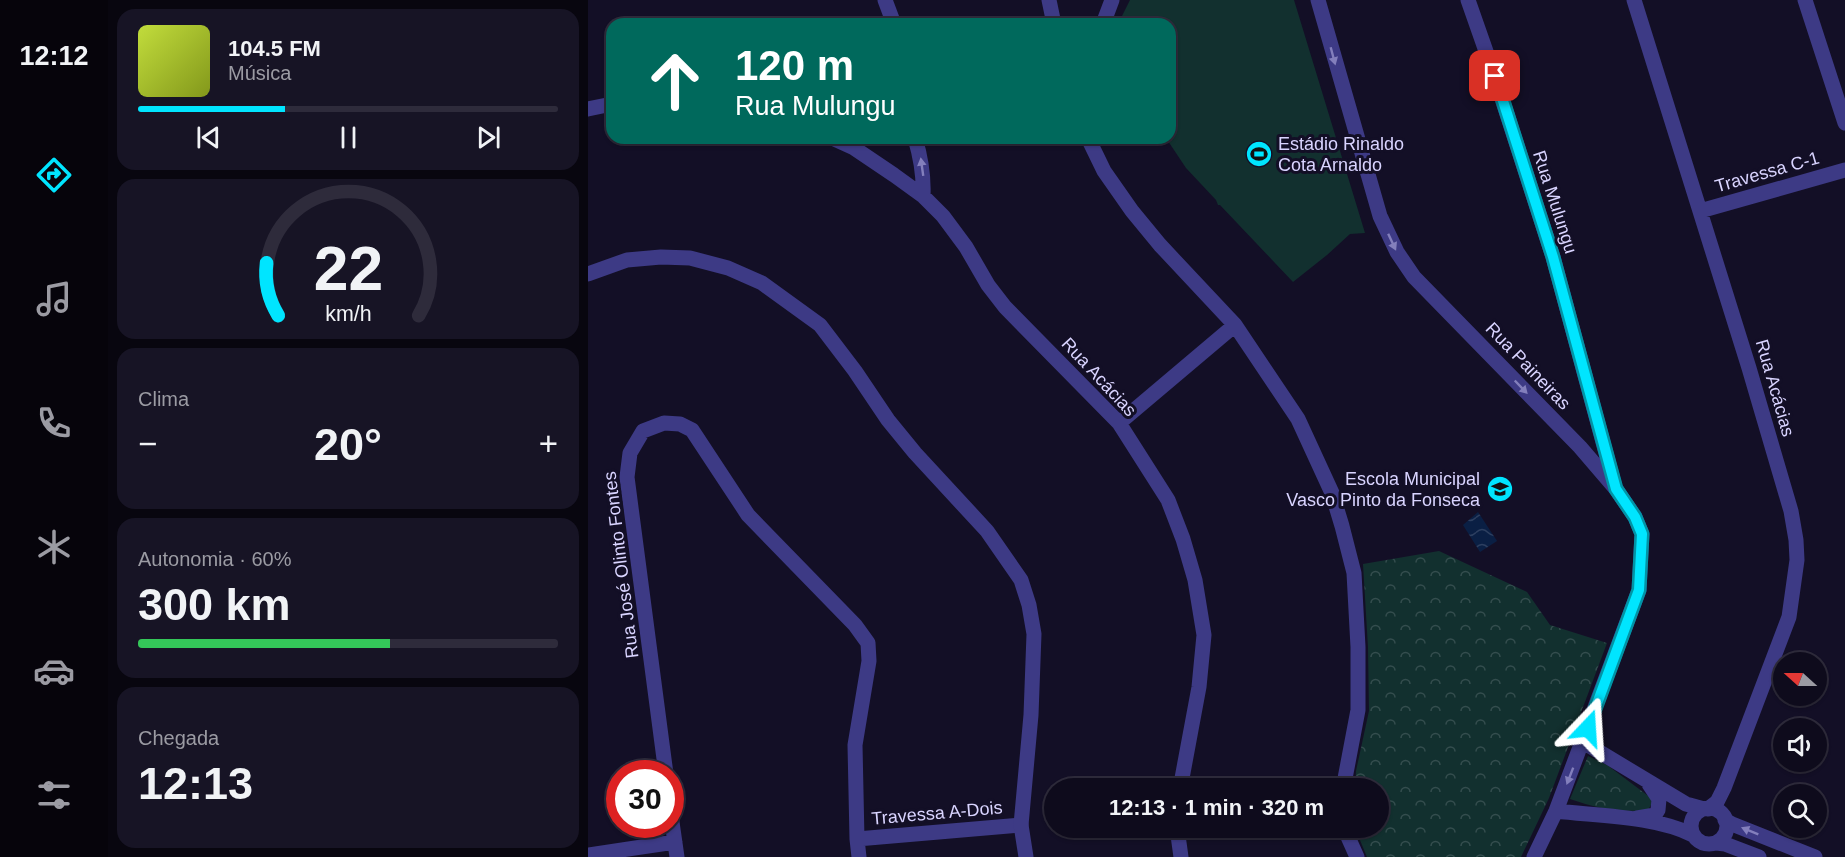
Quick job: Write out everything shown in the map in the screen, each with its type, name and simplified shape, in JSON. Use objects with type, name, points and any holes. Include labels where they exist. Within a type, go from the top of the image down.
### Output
[{"type":"street","points":[[885,0],[892,18]]},
{"type":"street","points":[[1049,0],[1053,18]]},
{"type":"street","points":[[1105,18],[1112,0]]},
{"type":"street","name":"Rua Paineiras","points":[[1318,0],[1380,216],[1397,252],[1414,276],[1580,447],[1616,489],[1635,517],[1642,534],[1639,590],[1556,811],[1534,857]]},
{"type":"street","name":"Rua Mulungu","points":[[1468,0],[1553,257],[1616,489]]},
{"type":"street","name":"Rua Acácias","points":[[1634,0],[1791,511],[1797,560],[1789,617],[1724,788],[1717,802],[1706,809]]},
{"type":"street","points":[[1805,0],[1845,123]]},
{"type":"street","points":[[588,109],[606,105]]},
{"type":"street","name":"Rua Acácias","points":[[845,144],[922,196],[943,216],[1005,307],[1119,423],[1168,500],[1195,580],[1204,635],[1199,687],[1182,778]]},
{"type":"street","points":[[917,144],[922,161],[924,182],[922,196]]},
{"type":"street","points":[[1091,144],[1104,171],[1132,211],[1160,245],[1235,325],[1299,419],[1332,493],[1354,573],[1358,646],[1358,710],[1345,778]]},
{"type":"street","name":"Travessa C-1","points":[[1700,211],[1845,170]]},
{"type":"street","points":[[588,274],[627,260],[661,257],[690,258],[728,268],[762,284],[820,325],[855,370],[888,420],[915,453],[987,531],[1021,580],[1029,605],[1034,634],[1031,715],[1021,825],[1026,857]]},
{"type":"street","points":[[1119,423],[1235,325]]},
{"type":"street","name":"Rua José Olinto Fontes","points":[[664,760],[627,477],[630,453],[643,431],[664,423],[680,424],[692,430],[748,515],[855,626],[868,643],[869,661],[855,745],[859,857]]},
{"type":"street","points":[[1583,742],[1686,804],[1718,812],[1732,824],[1815,857]]},
{"type":"street","points":[[1634,819],[1655,815],[1658,810],[1659,799],[1646,780]]},
{"type":"street","name":"Rua Acácias","points":[[1724,788],[1722,803],[1724,818]]},
{"type":"street","points":[[1698,857],[1699,844],[1691,830],[1692,820],[1698,812],[1706,809]]},
{"type":"street","points":[[1556,811],[1634,819],[1677,828],[1703,843],[1725,843],[1759,857]]},
{"type":"street","points":[[1698,857],[1704,848],[1722,838],[1725,832],[1724,818]]},
{"type":"street","name":"Travessa A-Dois","points":[[857,839],[1021,825]]},
{"type":"street","points":[[1178,838],[1181,857]]},
{"type":"street","points":[[1348,838],[1357,857]]},
{"type":"street","points":[[588,855],[676,850]]},
{"type":"green space","name":"Estádio Rinaldo Cota Arnaldo","points":[[1130,0],[1294,0],[1365,233],[1350,234],[1293,282],[1218,205],[1186,168],[1170,144],[1176,144],[1176,18],[1121,18]]},
{"type":"green space","points":[[1439,551],[1527,592],[1550,625],[1607,643],[1549,798],[1521,857],[1367,857],[1359,838],[1389,838],[1389,778],[1356,778],[1369,711],[1363,564]]},
{"type":"green space","points":[[1588,756],[1607,765],[1651,798],[1652,803],[1648,810],[1608,809],[1570,799]]},
{"type":"water","points":[[1478,512],[1497,541],[1480,552],[1463,525]]},
{"type":"place","name":"Estádio Rinaldo Cota Arnaldo","points":[[1259,154]]},
{"type":"place","name":"Escola Municipal Vasco Pinto da Fonseca","points":[[1500,489]]},
{"type":"route","points":[[1495,76],[1553,257],[1616,489],[1635,517],[1642,534],[1639,590],[1588,728]]}]
